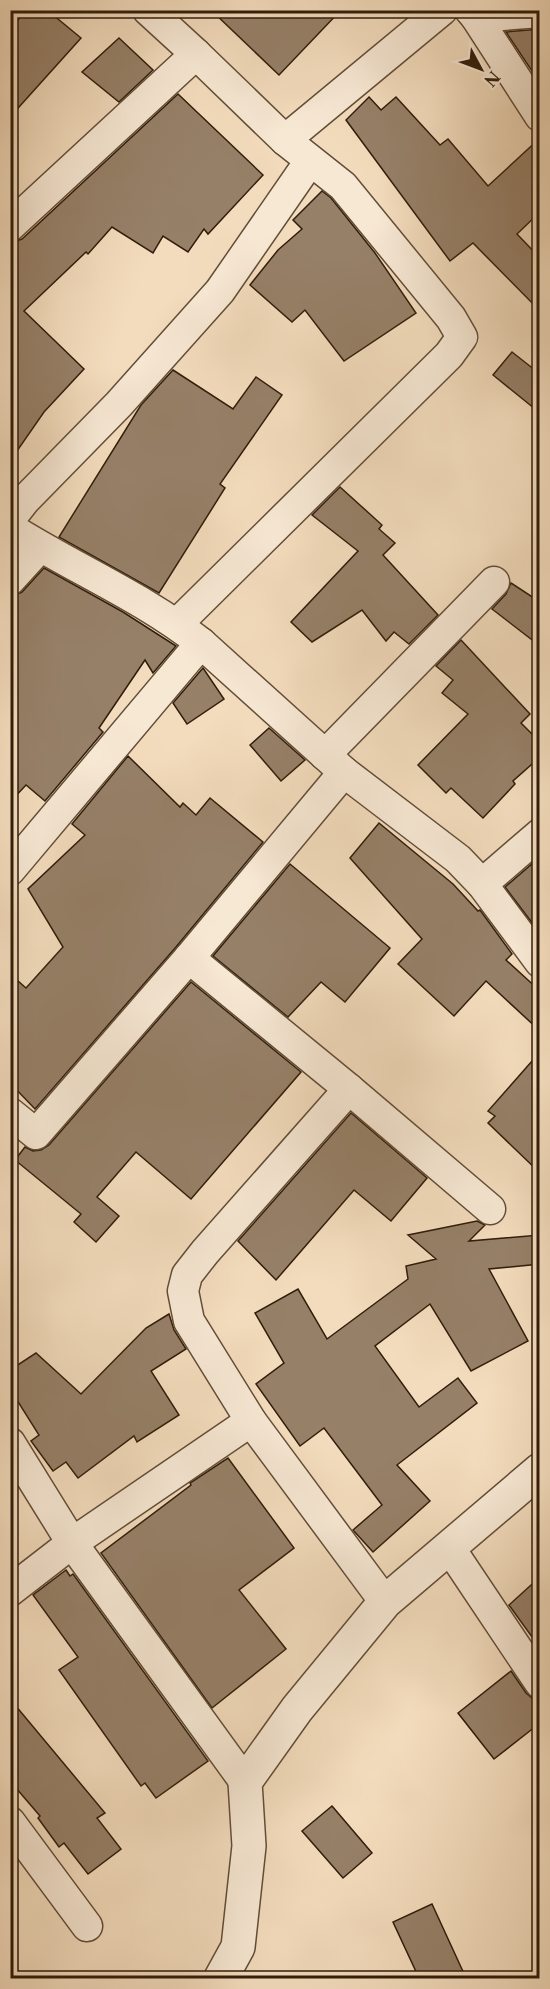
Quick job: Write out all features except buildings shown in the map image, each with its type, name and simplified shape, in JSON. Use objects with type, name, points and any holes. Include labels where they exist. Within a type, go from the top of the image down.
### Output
[{"type":"street","points":[[148,10],[285,140],[343,186],[452,318],[462,337],[449,355],[177,624]]},
{"type":"street","points":[[285,140],[442,10]]},
{"type":"street","points":[[473,14],[540,12]]},
{"type":"street","points":[[473,14],[540,116]]},
{"type":"street","points":[[10,226],[196,54]]},
{"type":"street","points":[[10,519],[25,500],[119,404],[220,291],[310,161]]},
{"type":"street","points":[[10,528],[40,548],[177,624],[201,643],[335,763],[458,860],[482,884],[540,962]]},
{"type":"street","points":[[10,580],[40,548]]},
{"type":"street","points":[[10,1113],[36,1134],[189,958],[335,763],[494,582]]},
{"type":"street","points":[[10,870],[201,643]]},
{"type":"street","points":[[482,884],[540,834]]},
{"type":"street","points":[[189,958],[349,1089],[490,1209]]},
{"type":"street","points":[[349,1089],[205,1252],[187,1275],[183,1291],[189,1321],[251,1420],[385,1602]]},
{"type":"street","points":[[10,1591],[72,1544],[251,1420]]},
{"type":"street","points":[[10,1443],[72,1544],[245,1782],[249,1846],[238,1947],[221,1978]]},
{"type":"street","points":[[245,1782],[297,1709],[385,1602],[540,1470]]},
{"type":"street","points":[[449,1547],[540,1683]]},
{"type":"street","points":[[10,1822],[87,1926]]}]
